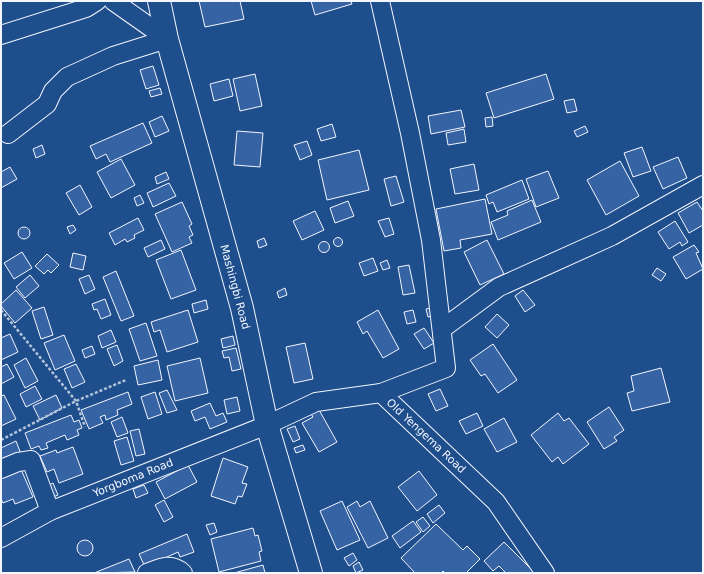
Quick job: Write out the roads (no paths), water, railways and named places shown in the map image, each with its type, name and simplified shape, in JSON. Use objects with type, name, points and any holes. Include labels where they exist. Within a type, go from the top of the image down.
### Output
[{"type":"main road","name":"Mashingbi Road","points":[[160,1],[167,40],[242,308],[267,425],[311,573]]},
{"type":"street","points":[[1,35],[86,8],[97,1]]},
{"type":"street","points":[[113,1],[167,40]]},
{"type":"street","points":[[380,1],[410,133],[431,240],[446,368],[381,393]]},
{"type":"street","points":[[8,134],[47,104],[54,92],[67,77],[112,56],[167,40]]},
{"type":"street","points":[[442,329],[499,287],[612,236],[703,185]]},
{"type":"street","name":"Old Yengema Road","points":[[267,425],[316,402],[381,393],[496,502],[545,573]]},
{"type":"street","name":"Yorgboma Road","points":[[1,538],[50,511],[267,425]]},
{"type":"street","points":[[1,469],[18,462],[31,460],[50,511]]},
{"type":"street","points":[[147,573],[166,566],[178,569],[183,573]]}]
